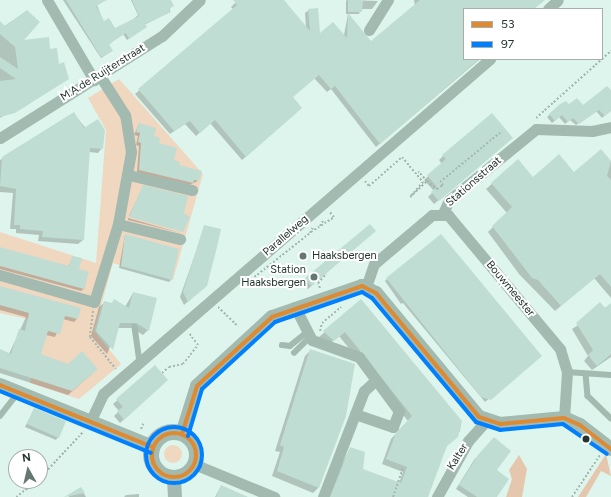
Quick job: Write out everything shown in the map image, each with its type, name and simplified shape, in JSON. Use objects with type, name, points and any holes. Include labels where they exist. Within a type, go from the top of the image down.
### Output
[{"type":"street","points":[[0,275],[94,302],[118,224],[129,175],[130,138],[125,115],[97,78],[47,0]]},
{"type":"street","points":[[369,30],[388,0]]},
{"type":"street","name":"M.A.de Ruijterstraat","points":[[0,138],[162,36],[195,2]]},
{"type":"street","name":"Parallelweg","points":[[91,420],[103,394],[489,60]]},
{"type":"street","points":[[536,129],[592,131],[611,127]]},
{"type":"street","name":"Stationsstraat","points":[[366,287],[374,264],[432,215],[442,213],[449,200],[536,129]]},
{"type":"street","points":[[129,175],[192,190]]},
{"type":"street","name":"Bouwmeester","points":[[442,213],[560,349],[567,372],[564,418]]},
{"type":"street","points":[[118,224],[180,239]]},
{"type":"street","points":[[182,431],[197,386],[206,375],[272,318],[295,307],[366,287],[376,292],[478,417],[486,421],[500,424],[551,416],[564,418],[580,425],[608,447]]},
{"type":"street","points":[[295,307],[308,335],[359,357],[399,411],[393,427],[355,414]]},
{"type":"street","points":[[323,497],[364,391],[376,380]]},
{"type":"street","points":[[0,385],[17,394],[91,420],[150,445]]},
{"type":"street","name":"Kalter","points":[[437,497],[468,441],[486,421]]},
{"type":"street","points":[[150,445],[167,434],[182,431]]},
{"type":"street","points":[[182,431],[193,444],[197,465]]},
{"type":"street","points":[[150,445],[154,466],[160,473],[174,480]]},
{"type":"street","points":[[174,480],[184,475],[197,465]]},
{"type":"street","points":[[197,465],[274,497]]},
{"type":"street","points":[[174,480],[175,497]]},
{"type":"lane","points":[[135,327],[140,362]]},
{"type":"lane","points":[[282,345],[290,346],[308,335]]},
{"type":"lane","points":[[294,353],[308,335]]},
{"type":"lane","points":[[567,372],[611,375]]},
{"type":"lane","points":[[586,374],[588,396],[611,418]]},
{"type":"lane","points":[[0,416],[17,394]]},
{"type":"path","points":[[603,58],[611,51]]},
{"type":"path","points":[[536,129],[533,120],[601,60]]},
{"type":"path","points":[[418,171],[437,189],[443,185],[440,182],[502,130]]},
{"type":"path","points":[[358,185],[364,180],[369,186],[402,157],[422,182],[410,197],[427,181]]},
{"type":"path","points":[[310,233],[315,222],[334,205]]},
{"type":"path","points":[[245,281],[251,283],[310,233],[334,217],[329,210]]},
{"type":"path","points":[[319,227],[323,221]]},
{"type":"path","points":[[320,289],[318,284],[326,274]]},
{"type":"path","points":[[210,310],[222,300]]},
{"type":"path","points":[[94,302],[90,337],[123,376]]},
{"type":"path","points":[[308,335],[317,333],[322,323],[346,302]]},
{"type":"path","points":[[216,304],[238,326]]},
{"type":"path","points":[[162,373],[182,364],[198,345],[186,330]]},
{"type":"path","points":[[48,470],[83,434],[91,420]]},
{"type":"path","points":[[141,429],[144,422]]},
{"type":"path","points":[[162,428],[182,431],[200,443],[197,465],[189,478],[174,480],[152,473],[144,456],[162,428]]},
{"type":"path","points":[[572,497],[608,447]]},
{"type":"path","points":[[393,497],[403,468]]},
{"type":"path","points":[[16,497],[26,489]]},
{"type":"shaded area","points":[[119,79],[203,174],[173,280],[113,263],[94,331],[121,364],[79,399],[30,383],[46,323],[0,313],[0,232],[96,263],[106,130],[88,98]]},
{"type":"shaded area","points":[[169,445],[177,445],[182,450],[180,461],[177,463],[169,463],[164,458],[164,450]]},
{"type":"shaded area","points":[[606,454],[611,476],[601,471],[586,497],[578,497]]},
{"type":"shaded area","points":[[519,455],[527,469],[522,497],[506,497],[512,479],[509,470]]},
{"type":"building","points":[[66,0],[107,0],[96,6],[104,21],[109,18],[115,28],[139,16],[132,0],[171,0],[174,6],[169,9],[171,12],[145,24],[147,27],[129,39],[126,33],[109,44],[113,51],[101,57]]},
{"type":"building","points":[[233,0],[284,0],[310,31],[308,9],[318,8],[320,33],[333,22],[347,38],[348,13],[371,41],[420,0],[545,0],[535,8],[463,8],[463,60],[478,60],[380,144],[335,86],[331,89],[319,75],[293,97],[302,108],[246,157],[215,120],[200,133],[190,121],[174,131],[138,89],[237,5]]},
{"type":"building","points":[[348,0],[363,0],[362,12],[348,12]]},
{"type":"building","points":[[27,10],[40,22],[24,40],[49,37],[50,49],[57,48],[59,64],[64,62],[69,79],[15,113],[0,117],[0,81],[16,79],[0,68],[0,57],[18,69],[15,47],[0,34],[0,21],[5,26]]},
{"type":"building","points":[[607,86],[611,90],[611,111],[605,116],[599,110],[579,124],[573,118],[568,122],[562,115],[555,121],[549,114],[560,104],[566,101],[569,104],[577,98],[583,105]]},
{"type":"building","points":[[74,112],[84,128],[98,119],[105,130],[103,149],[90,148],[84,240],[42,237],[43,231],[20,229],[20,225],[14,225],[16,189],[0,186],[2,157]]},
{"type":"building","points":[[492,113],[513,138],[439,201],[431,192],[437,187],[427,175],[446,159],[442,155]]},
{"type":"building","points":[[139,123],[156,128],[154,136],[160,138],[159,143],[177,148],[174,160],[180,162],[179,165],[202,171],[199,181],[194,180],[193,183],[139,170],[141,143],[138,142],[140,133],[136,132]]},
{"type":"building","points":[[601,149],[611,161],[607,176],[611,180],[611,287],[600,274],[561,306],[538,280],[532,278],[492,226],[512,207],[491,183],[518,159],[533,177],[559,154],[574,172]]},
{"type":"building","points":[[143,185],[188,196],[184,213],[190,217],[183,232],[129,217]]},
{"type":"building","points":[[370,224],[376,231],[311,286],[305,278]]},
{"type":"building","points":[[204,225],[221,229],[207,286],[188,302],[183,292]]},
{"type":"building","points":[[125,234],[179,249],[172,280],[121,266]]},
{"type":"building","points":[[441,234],[542,356],[491,400],[481,397],[386,278]]},
{"type":"building","points":[[0,247],[69,266],[72,256],[82,258],[79,269],[89,272],[84,289],[0,266]]},
{"type":"building","points":[[0,286],[81,308],[78,319],[65,316],[60,334],[48,331],[41,354],[68,364],[82,351],[98,369],[72,391],[0,368],[0,349],[11,354],[19,329],[25,331],[29,313],[0,305]]},
{"type":"building","points":[[133,292],[157,298],[149,331],[136,323],[120,323],[113,350],[96,331],[104,301],[112,303],[114,299],[129,308]]},
{"type":"building","points":[[361,299],[462,421],[458,437],[447,446],[428,497],[330,497],[350,447],[365,452],[363,469],[401,483],[407,467],[386,459],[396,433],[412,416],[345,332],[334,341],[323,331]]},
{"type":"building","points":[[600,302],[605,308],[611,303],[611,354],[597,366],[588,355],[593,350],[576,323]]},
{"type":"building","points":[[310,349],[355,364],[346,416],[319,488],[277,471],[284,447],[280,445]]},
{"type":"building","points":[[155,365],[168,380],[124,420],[117,411],[123,407],[116,399]]},
{"type":"building","points":[[34,408],[66,421],[59,438],[27,424]]},
{"type":"building","points":[[494,437],[511,451],[497,470],[509,479],[497,497],[477,497],[459,485],[478,455]]},
{"type":"building","points":[[221,485],[248,497],[216,497]]},
{"type":"building","points":[[81,487],[85,493],[64,497]]},
{"type":"transit line","name":"53","points":[[182,434],[197,386],[272,317],[362,286],[376,293],[479,417],[500,424],[564,418],[580,425],[611,449]]},
{"type":"transit line","name":"97","points":[[188,436],[202,389],[275,322],[362,292],[372,298],[476,422],[500,430],[563,424],[607,454]]},
{"type":"transit line","name":"53","points":[[0,385],[153,447]]},
{"type":"transit line","name":"97","points":[[0,391],[151,453]]},
{"type":"transit line","name":"97","points":[[168,427],[180,427],[190,431],[198,439],[202,449],[202,455],[202,461],[198,471],[190,479],[180,483],[168,483],[158,479],[150,471],[146,461],[146,449],[150,439],[158,431],[168,427]]},
{"type":"transit line","name":"53","points":[[170,433],[178,433],[183,434],[190,439],[195,446],[196,455],[195,464],[190,471],[183,476],[170,477],[162,474],[155,467],[152,459],[152,451],[155,443],[162,436],[170,433]]},
{"type":"place","name":"Haaksbergen","points":[[303,256]]},
{"type":"place","name":"Station Haaksbergen","points":[[314,277]]}]
